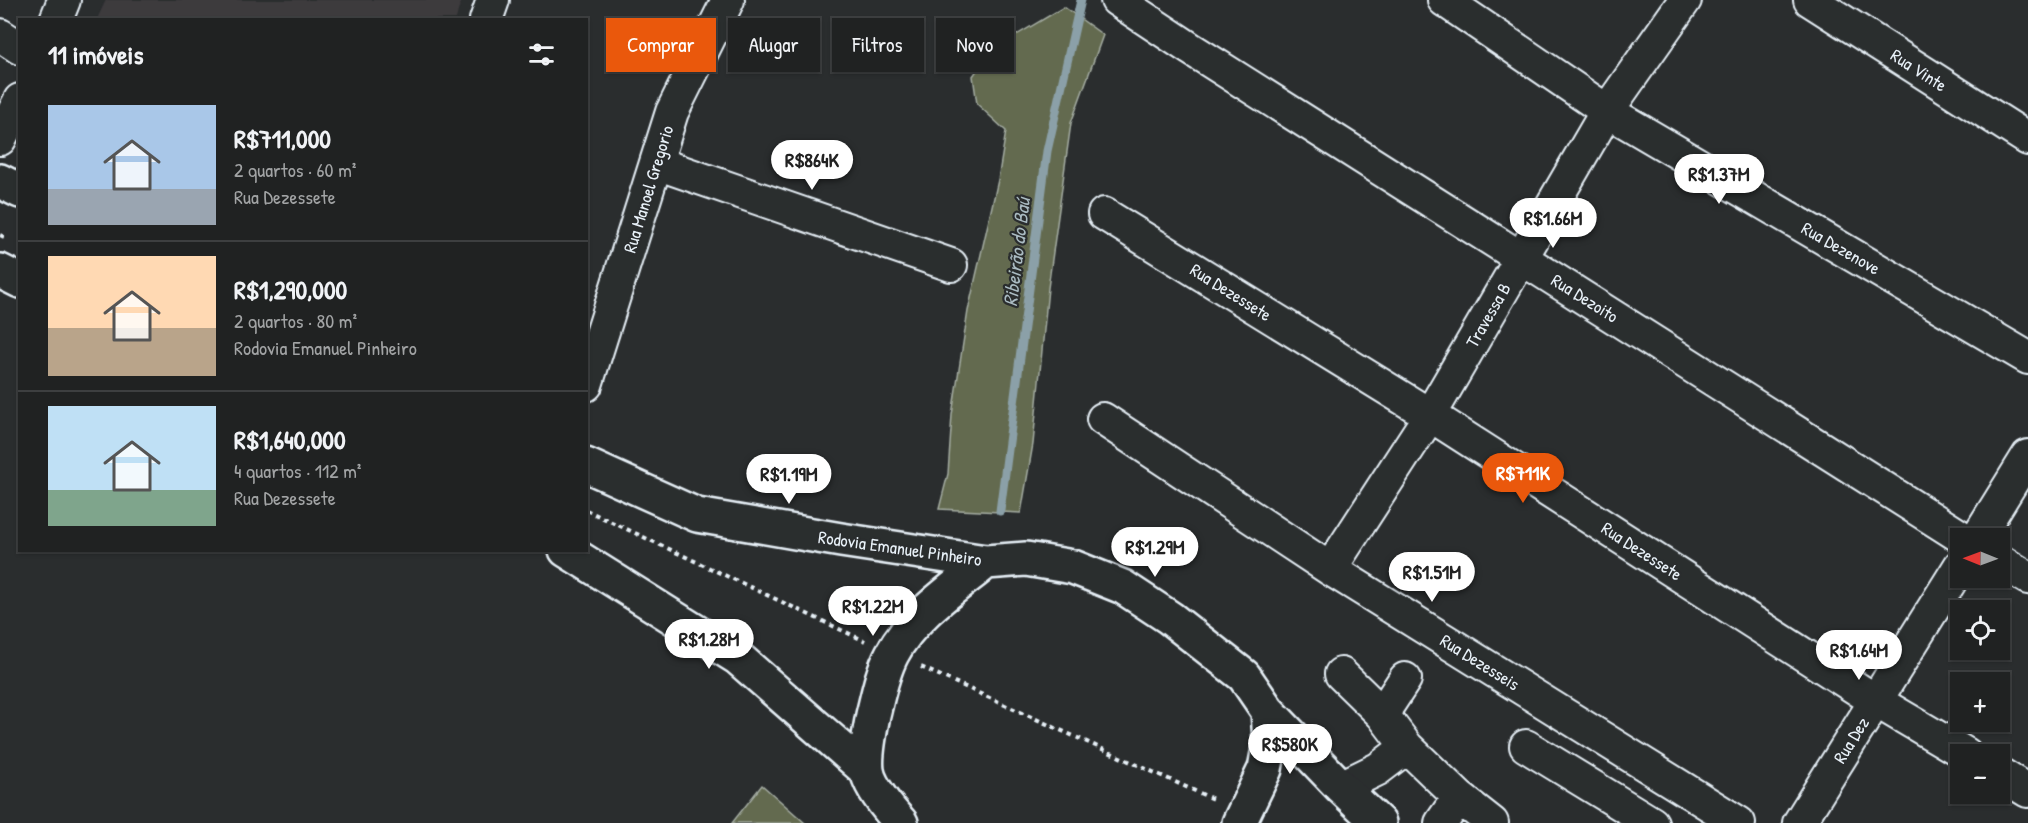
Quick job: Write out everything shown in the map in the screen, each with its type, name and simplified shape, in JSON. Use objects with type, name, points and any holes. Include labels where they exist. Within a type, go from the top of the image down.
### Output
[{"type":"main road","points":[[0,181],[18,190]]},
{"type":"main road","points":[[0,271],[18,280]]},
{"type":"main road","name":"Rodovia Emanuel Pinheiro","points":[[588,466],[697,515],[986,562],[1026,559],[1073,567],[1123,587],[1170,618],[1244,676],[1268,711],[1379,823]]},
{"type":"main road","points":[[569,552],[738,658],[867,771],[881,800],[901,823]]},
{"type":"main road","points":[[867,771],[870,728],[879,686],[892,654],[909,631],[938,601],[986,562]]},
{"type":"main road","points":[[1242,818],[1265,769],[1270,742],[1268,711]]},
{"type":"street","points":[[57,18],[64,0]]},
{"type":"street","points":[[487,18],[493,0]]},
{"type":"street","name":"Rua Manoel Gregorio","points":[[588,379],[672,112],[728,0]]},
{"type":"street","name":"Rua Dezoito","points":[[1117,0],[1950,530]]},
{"type":"street","name":"Rua Dezenove","points":[[1444,0],[1607,111],[2028,358]]},
{"type":"street","name":"Travessa B","points":[[1330,568],[1430,416],[1607,111],[1685,0]]},
{"type":"street","name":"Rua Vinte","points":[[1810,0],[2028,139]]},
{"type":"street","points":[[0,35],[18,47]]},
{"type":"street","points":[[0,139],[18,104]]},
{"type":"street","points":[[656,163],[951,265]]},
{"type":"street","name":"Rua Dezessete","points":[[1104,214],[1430,416],[1876,701],[1950,745]]},
{"type":"street","name":"Rua Dezesseis","points":[[1103,419],[1330,568],[1739,823]]},
{"type":"street","points":[[1983,528],[2028,456]]},
{"type":"street","points":[[2010,567],[2028,578]]},
{"type":"street","name":"Rua Dez","points":[[1799,823],[1950,582]]},
{"type":"street","points":[[1341,674],[1382,714],[1407,747],[1459,797],[1492,823]]},
{"type":"street","points":[[1382,714],[1404,679]]},
{"type":"street","points":[[1526,746],[1652,823]]},
{"type":"street","points":[[1341,787],[1378,769],[1407,747]]},
{"type":"street","points":[[2010,780],[2028,791]]},
{"type":"street","points":[[1441,823],[1459,797]]},
{"type":"path","points":[[588,511],[1242,818]]},
{"type":"shaded area","points":[[106,0],[461,0],[456,18],[97,18]]},
{"type":"green space","points":[[1064,7],[1103,35],[1071,123],[1048,288],[1033,444],[1021,513],[939,509],[948,474],[952,415],[968,311],[998,180],[1006,131],[977,104],[973,76],[976,72],[1014,72],[1014,37]]},
{"type":"green space","points":[[762,785],[805,823],[732,823]]},
{"type":"waterway","name":"Ribeirão do Baú","points":[[1000,511],[1047,151],[1081,0]]}]
